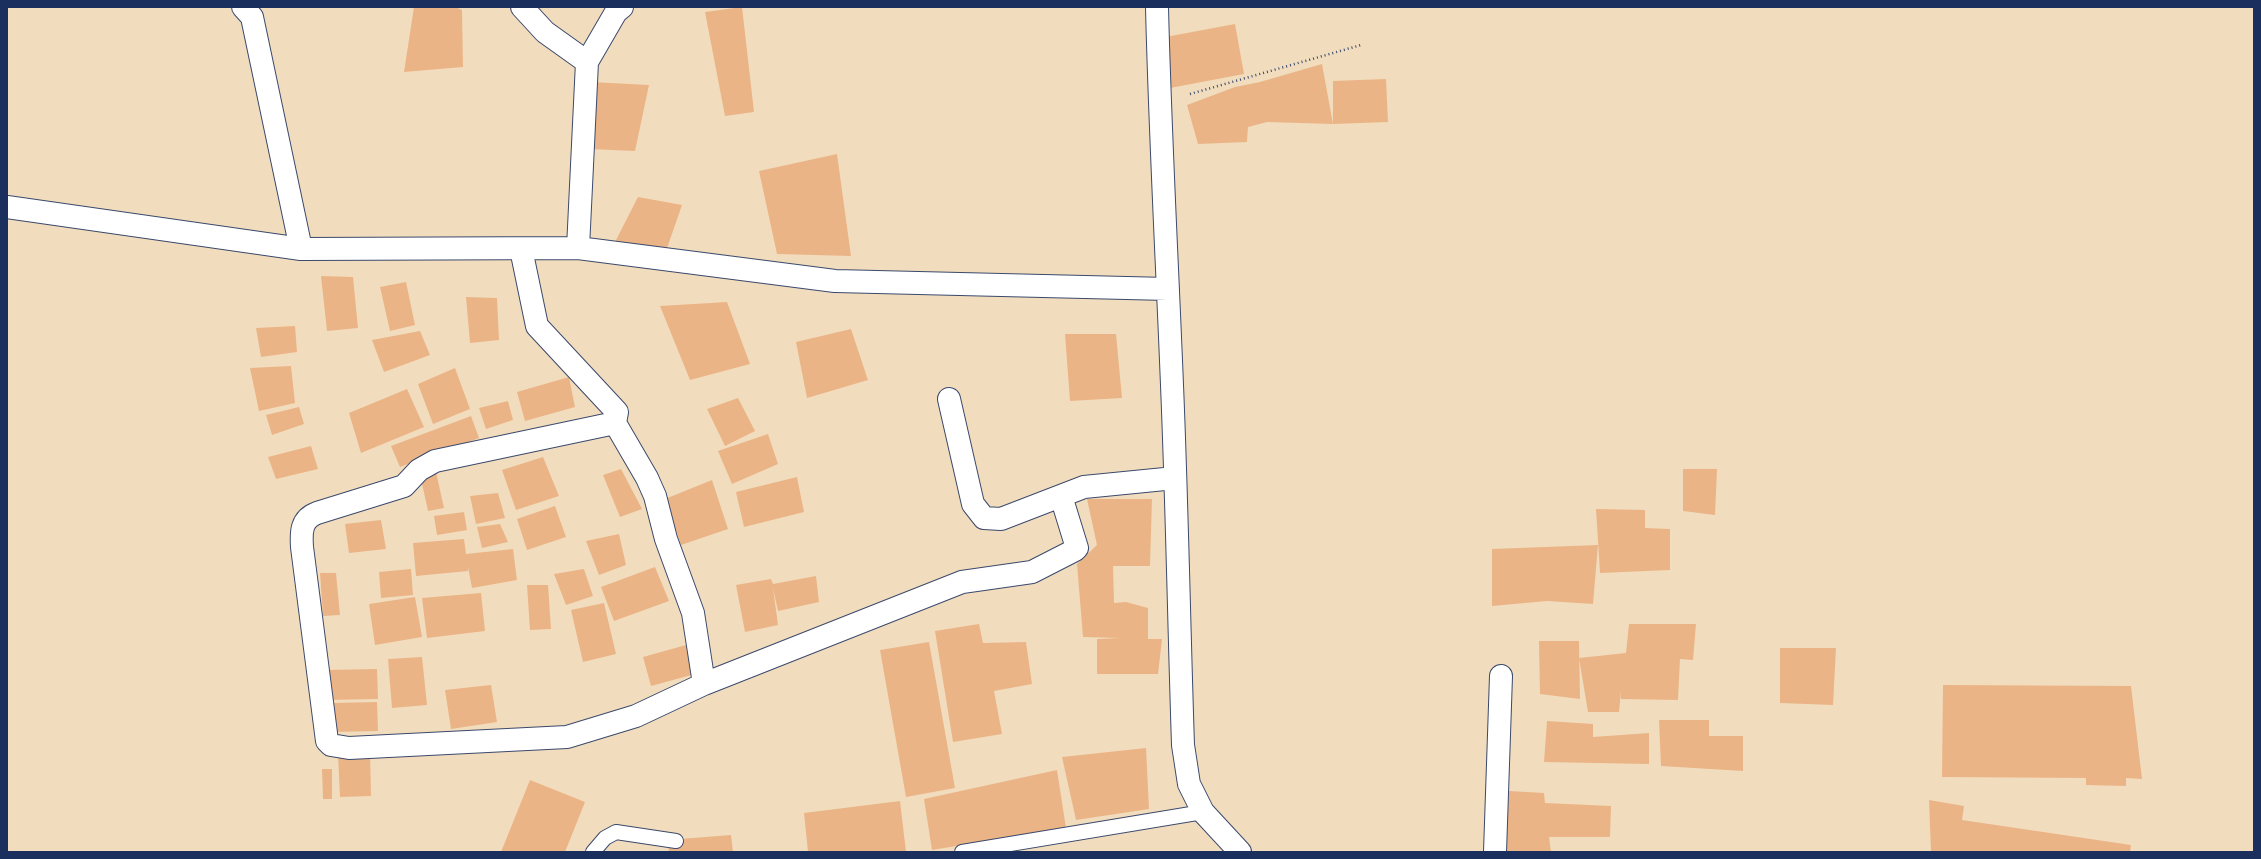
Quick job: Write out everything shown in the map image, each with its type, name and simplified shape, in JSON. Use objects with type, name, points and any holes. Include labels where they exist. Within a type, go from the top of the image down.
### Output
[{"type":"street","points":[[243,7],[252,17],[301,249]]},
{"type":"street","points":[[522,7],[545,32],[587,62]]},
{"type":"street","points":[[578,248],[587,62],[616,12],[622,7]]},
{"type":"street","points":[[1157,7],[1175,478],[1183,745],[1189,784],[1202,812],[1240,852]]},
{"type":"street","points":[[7,207],[88,220],[301,249],[578,248],[836,281],[1168,290]]},
{"type":"street","points":[[521,249],[537,326],[617,412],[615,423],[647,478],[655,496],[666,539],[693,613],[704,684]]},
{"type":"street","points":[[949,399],[973,504],[984,518],[1001,519],[1084,487],[1175,478]]},
{"type":"street","points":[[615,423],[435,461],[420,470],[404,486],[317,513],[306,520],[303,524],[302,547],[327,741],[331,745],[349,748],[567,737],[636,716],[704,684],[962,582],[1032,572],[1075,550],[1077,544],[1061,496]]},
{"type":"street","points":[[1495,852],[1501,676]]},
{"type":"lane","points":[[962,852],[1202,812]]},
{"type":"lane","points":[[593,852],[605,838],[616,832],[676,842]]},
{"type":"path","points":[[1160,108],[1178,96],[1361,45]]},
{"type":"building","points":[[414,7],[456,7],[462,10],[463,67],[404,72]]},
{"type":"building","points":[[742,7],[754,112],[725,116],[705,12]]},
{"type":"building","points":[[1235,24],[1244,74],[1170,88],[1160,38]]},
{"type":"building","points":[[1322,64],[1333,124],[1267,122],[1248,127],[1247,142],[1198,144],[1187,105],[1235,87],[1260,82]]},
{"type":"building","points":[[1386,79],[1388,122],[1333,124],[1333,81]]},
{"type":"building","points":[[591,82],[649,85],[635,151],[589,149]]},
{"type":"building","points":[[837,154],[851,256],[777,254],[759,171]]},
{"type":"building","points":[[638,197],[682,205],[665,254],[615,242]]},
{"type":"building","points":[[321,276],[353,277],[358,328],[327,331]]},
{"type":"building","points":[[406,282],[415,325],[390,331],[380,287]]},
{"type":"building","points":[[466,297],[497,298],[499,340],[470,343]]},
{"type":"building","points":[[727,302],[750,364],[690,380],[660,306]]},
{"type":"building","points":[[295,326],[297,352],[261,357],[256,328]]},
{"type":"building","points":[[851,329],[868,380],[807,398],[796,342]]},
{"type":"building","points":[[420,331],[430,355],[384,372],[372,340]]},
{"type":"building","points":[[1065,334],[1116,334],[1122,398],[1070,401]]},
{"type":"building","points":[[291,366],[295,403],[259,411],[250,368]]},
{"type":"building","points":[[455,368],[470,409],[433,424],[418,384]]},
{"type":"building","points":[[569,377],[575,407],[525,421],[517,392]]},
{"type":"building","points":[[407,389],[424,427],[361,453],[349,413]]},
{"type":"building","points":[[738,398],[755,431],[725,446],[707,409]]},
{"type":"building","points":[[508,401],[513,420],[486,429],[479,408]]},
{"type":"building","points":[[299,407],[304,424],[272,435],[266,415]]},
{"type":"building","points":[[471,416],[479,438],[400,467],[391,446]]},
{"type":"building","points":[[768,434],[778,464],[732,484],[718,451]]},
{"type":"building","points":[[311,446],[318,469],[276,479],[268,457]]},
{"type":"building","points":[[543,457],[559,496],[516,510],[502,470]]},
{"type":"building","points":[[621,469],[642,509],[620,517],[603,475]]},
{"type":"building","points":[[1683,469],[1717,469],[1715,515],[1683,511]]},
{"type":"building","points":[[436,472],[444,508],[428,511],[421,479]]},
{"type":"building","points":[[797,477],[804,512],[744,527],[736,492]]},
{"type":"building","points":[[712,480],[728,529],[681,545],[665,499]]},
{"type":"building","points":[[498,493],[505,518],[476,524],[470,496]]},
{"type":"building","points":[[1087,499],[1152,499],[1150,566],[1113,566],[1114,603],[1126,602],[1148,608],[1148,639],[1162,639],[1158,674],[1097,674],[1097,639],[1120,638],[1083,637],[1077,564],[1097,545]]},
{"type":"building","points":[[555,506],[566,537],[527,550],[517,519]]},
{"type":"building","points":[[1596,509],[1645,510],[1645,528],[1670,529],[1670,570],[1600,573]]},
{"type":"building","points":[[464,512],[467,530],[437,535],[434,516]]},
{"type":"building","points":[[381,520],[386,549],[349,553],[345,524]]},
{"type":"building","points":[[500,524],[508,542],[482,548],[477,527]]},
{"type":"building","points":[[619,534],[626,565],[599,575],[586,541]]},
{"type":"building","points":[[464,539],[466,554],[513,549],[517,580],[472,588],[468,567],[468,571],[416,576],[413,543]]},
{"type":"building","points":[[1598,545],[1593,604],[1547,601],[1492,606],[1492,549]]},
{"type":"building","points":[[655,567],[669,601],[614,621],[601,587]]},
{"type":"building","points":[[411,569],[413,595],[381,598],[379,572]]},
{"type":"building","points":[[584,569],[593,596],[566,605],[554,574]]},
{"type":"building","points":[[320,573],[336,573],[340,615],[323,616]]},
{"type":"building","points":[[816,576],[819,602],[778,611],[773,588],[778,625],[745,632],[736,585],[771,579],[773,584]]},
{"type":"building","points":[[527,585],[548,585],[551,629],[530,630]]},
{"type":"building","points":[[481,593],[485,631],[427,638],[422,598]]},
{"type":"building","points":[[415,597],[422,637],[375,645],[369,604]]},
{"type":"building","points":[[604,603],[616,654],[583,662],[571,610]]},
{"type":"building","points":[[979,624],[983,643],[1026,642],[1032,684],[994,691],[1002,734],[953,742],[935,631]]},
{"type":"building","points":[[1629,624],[1696,624],[1693,660],[1680,659],[1678,700],[1621,699],[1621,691],[1619,712],[1588,712],[1579,658],[1626,653]]},
{"type":"building","points":[[1539,641],[1579,641],[1580,699],[1540,694]]},
{"type":"building","points":[[929,642],[955,788],[906,797],[880,650]]},
{"type":"building","points":[[686,645],[695,674],[651,686],[643,657]]},
{"type":"building","points":[[1780,648],[1836,648],[1833,705],[1780,703]]},
{"type":"building","points":[[422,657],[427,705],[392,708],[388,659]]},
{"type":"building","points":[[377,669],[378,699],[326,700],[325,670]]},
{"type":"building","points":[[491,685],[497,722],[451,729],[445,690]]},
{"type":"building","points":[[1943,685],[2131,686],[2142,779],[2126,778],[2126,786],[2086,785],[2086,778],[1942,777]]},
{"type":"building","points":[[377,702],[378,731],[332,732],[331,703]]},
{"type":"building","points":[[1659,720],[1709,720],[1709,736],[1743,736],[1743,771],[1661,766]]},
{"type":"building","points":[[1547,721],[1593,724],[1593,737],[1649,733],[1649,764],[1544,762]]},
{"type":"building","points":[[1146,748],[1149,809],[1076,820],[1062,757]]},
{"type":"building","points":[[370,752],[371,796],[340,797],[338,754]]},
{"type":"building","points":[[322,769],[332,769],[332,799],[323,799]]},
{"type":"building","points":[[1057,770],[1066,828],[932,850],[924,799]]},
{"type":"building","points":[[530,780],[585,802],[565,852],[501,852]]},
{"type":"building","points":[[1509,791],[1544,793],[1545,803],[1611,806],[1610,837],[1549,837],[1551,852],[1506,852]]},
{"type":"building","points":[[1929,800],[1964,806],[1962,820],[2131,845],[2130,852],[1931,852]]},
{"type":"building","points":[[900,801],[906,852],[808,852],[804,813]]},
{"type":"building","points":[[731,835],[733,852],[669,852],[667,840]]}]
